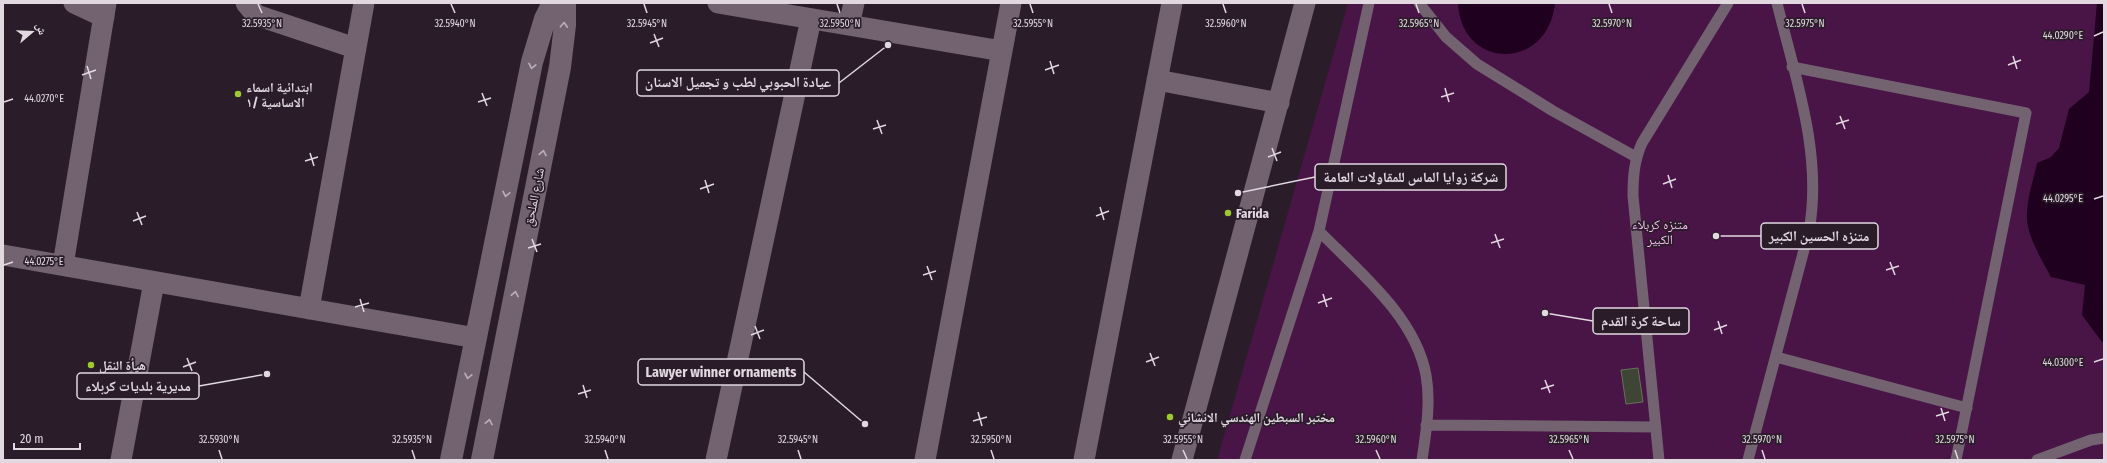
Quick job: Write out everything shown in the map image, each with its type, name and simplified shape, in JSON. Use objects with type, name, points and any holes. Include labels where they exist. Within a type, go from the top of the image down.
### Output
[{"type":"street","points":[[63,265],[105,10],[74,3]]},
{"type":"street","points":[[246,3],[256,15],[356,48]]},
{"type":"street","points":[[309,309],[364,3]]},
{"type":"street","points":[[451,460],[532,62],[545,20],[553,3]]},
{"type":"street","name":"شارع الملحق","points":[[482,460],[560,67],[565,25],[565,3]]},
{"type":"street","points":[[718,3],[1002,51]]},
{"type":"street","points":[[849,25],[854,3]]},
{"type":"street","points":[[925,460],[1011,3]]},
{"type":"street","points":[[1084,460],[1172,3]]},
{"type":"street","points":[[1182,460],[1305,3]]},
{"type":"street","points":[[716,460],[811,19]]},
{"type":"street","points":[[1157,80],[1279,103]]},
{"type":"street","points":[[3,255],[505,344]]},
{"type":"street","points":[[121,460],[154,282]]},
{"type":"lane","points":[[1245,460],[1319,231],[1369,3]]},
{"type":"lane","points":[[1419,3],[1446,37],[1477,64],[1553,111],[1636,157]]},
{"type":"lane","points":[[1659,460],[1633,196],[1633,174],[1636,157],[1642,143],[1728,3]]},
{"type":"lane","points":[[1748,460],[1809,231],[1814,192],[1812,157],[1808,134],[1777,3]]},
{"type":"lane","points":[[1792,67],[2026,112],[1956,460]]},
{"type":"lane","points":[[1319,231],[1390,305],[1416,343],[1422,358],[1426,376],[1428,398],[1422,460]]},
{"type":"lane","points":[[1776,357],[1967,408]]},
{"type":"lane","points":[[1426,425],[1656,427]]},
{"type":"lane","points":[[2037,460],[2091,440],[2104,438]]},
{"type":"green space","name":"متنزه كربلاء الكبير","points":[[1348,3],[2104,3],[2104,460],[1217,460]]},
{"type":"shaded area","points":[[1458,3],[1555,3],[1549,26],[1537,42],[1522,51],[1505,54],[1488,51],[1473,41],[1463,25]]},
{"type":"shaded area","points":[[2097,3],[2104,3],[2104,341],[2102,342],[2082,315],[2085,285],[2051,277],[2034,246],[2027,220],[2029,199],[2037,163],[2051,157],[2059,148],[2069,109],[2089,92]]},
{"type":"building","points":[[1638,368],[1643,402],[1626,404],[1621,370]]},
{"type":"place","name":"عيادة الحبوبي لطب و تجميل الاسنان","points":[[888,45]]},
{"type":"place","name":"ابتدائية اسماء الاساسية /١","points":[[238,94]]},
{"type":"place","name":"شركة زوايا الماس للمقاولات العامة","points":[[1238,193]]},
{"type":"place","name":"Farida","points":[[1228,213]]},
{"type":"place","name":"متنزه الحسين الكبير","points":[[1716,236]]},
{"type":"place","name":"ساحة كرة القدم","points":[[1545,313]]},
{"type":"place","name":"هيأة النقل","points":[[91,365]]},
{"type":"place","name":"مديرية بلديات كربلاء","points":[[267,374]]},
{"type":"place","name":"مختبر السبطين الهندسي الانشائي","points":[[1170,417]]},
{"type":"place","name":"Lawyer winner ornaments","points":[[865,424]]}]
